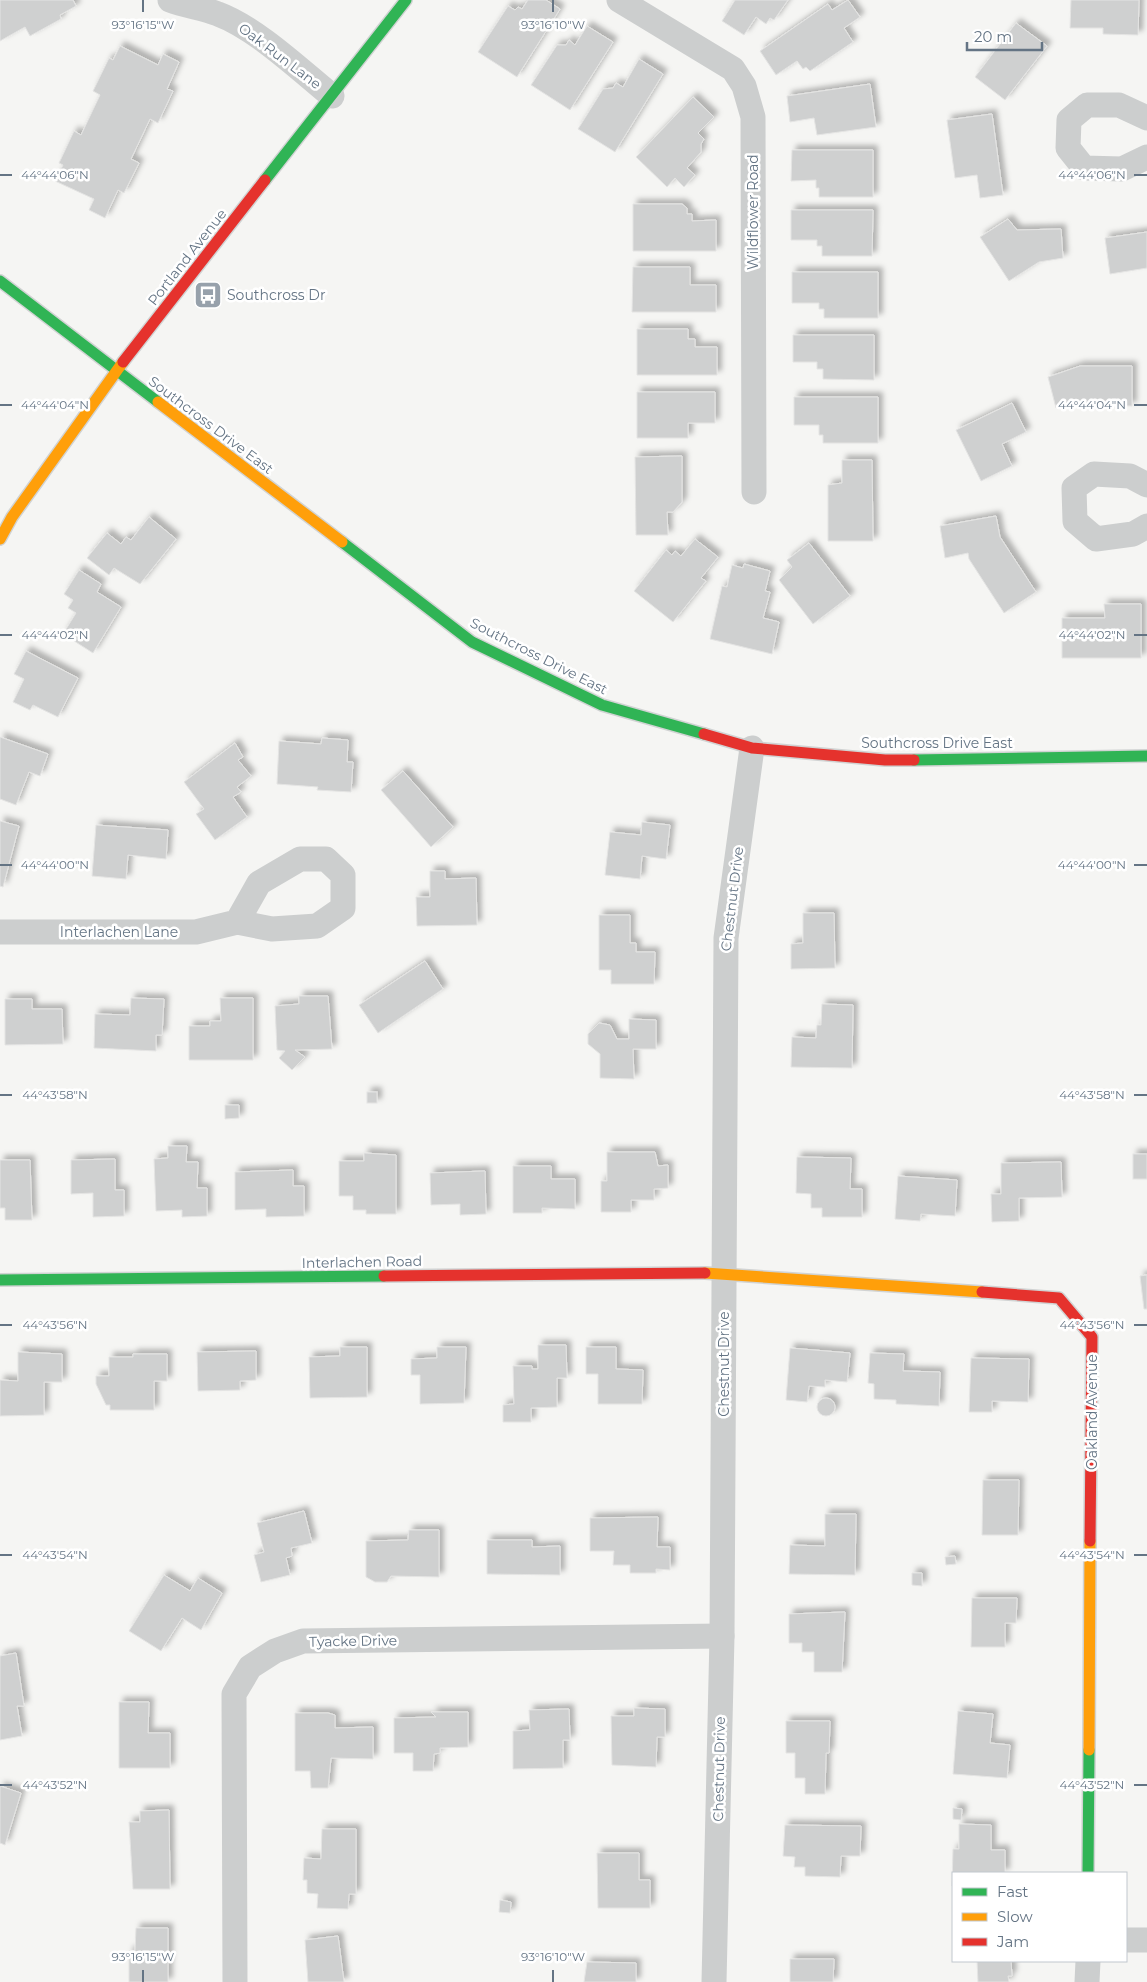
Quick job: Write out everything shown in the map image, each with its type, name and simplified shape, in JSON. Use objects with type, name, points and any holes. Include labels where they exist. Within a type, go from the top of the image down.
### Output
[{"type":"street","name":"Oak Run Lane","points":[[170,0],[192,8],[218,14],[240,25],[332,96]]},
{"type":"street","name":"Portland Avenue","points":[[0,539],[12,517],[116,371],[406,0]]},
{"type":"street","name":"Wildflower Road","points":[[619,0],[733,69],[744,86],[751,110],[753,127],[754,492]]},
{"type":"street","points":[[1147,118],[1119,105],[1087,105],[1069,120],[1068,148],[1084,168],[1122,169],[1147,157]]},
{"type":"street","name":"Southcross Drive East","points":[[0,281],[472,642],[602,705],[752,748],[885,760],[1147,756]]},
{"type":"street","points":[[1147,485],[1130,476],[1094,474],[1074,488],[1075,521],[1096,539],[1133,534],[1147,526]]},
{"type":"street","name":"Chestnut Drive","points":[[714,1982],[722,1636],[726,938],[752,748]]},
{"type":"street","name":"Interlachen Lane","points":[[0,932],[196,932],[237,922]]},
{"type":"street","name":"Interlachen Road","points":[[0,1280],[725,1273]]},
{"type":"street","name":"Oakland Avenue","points":[[725,1273],[1059,1298],[1092,1337],[1088,1872]]},
{"type":"street","name":"Tyacke Drive","points":[[235,1982],[234,1694],[250,1667],[275,1651],[303,1641],[722,1636]]},
{"type":"street","points":[[1127,1940],[1147,1940]]},
{"type":"street","points":[[1087,1982],[1088,1962]]},
{"type":"building","points":[[0,0],[73,0],[76,6],[60,15],[61,19],[30,36],[25,27],[0,41]]},
{"type":"building","points":[[528,0],[546,0],[560,9],[517,77],[478,52],[508,6],[515,10],[518,7],[522,9]]},
{"type":"building","points":[[735,0],[788,0],[774,20],[770,18],[766,24],[756,17],[744,35],[722,21]]},
{"type":"building","points":[[848,0],[860,17],[844,28],[853,42],[810,71],[806,67],[803,69],[797,61],[776,75],[760,51],[828,4],[832,10]]},
{"type":"building","points":[[1071,0],[1139,0],[1138,35],[1103,34],[1103,28],[1070,28]]},
{"type":"building","points":[[1016,23],[1047,46],[1005,100],[975,77]]},
{"type":"building","points":[[587,26],[613,42],[570,110],[531,85],[557,45],[566,45],[569,40],[575,45]]},
{"type":"building","points":[[120,46],[158,65],[163,54],[179,62],[167,89],[173,91],[158,123],[150,119],[131,159],[139,163],[124,193],[118,190],[105,218],[89,210],[94,199],[55,181],[63,165],[59,163],[74,131],[81,135],[100,95],[93,91],[109,58],[113,60]]},
{"type":"building","points":[[639,59],[663,74],[615,152],[578,129],[603,89],[613,88],[616,83],[623,87]]},
{"type":"building","points":[[870,84],[876,127],[817,135],[814,118],[790,122],[787,96]]},
{"type":"building","points":[[693,97],[714,117],[698,133],[704,139],[701,144],[701,152],[687,168],[695,175],[684,187],[675,178],[667,187],[636,157]]},
{"type":"building","points":[[992,114],[1003,195],[980,198],[977,175],[955,178],[947,120]]},
{"type":"building","points":[[792,150],[873,150],[873,197],[819,197],[819,188],[816,188],[816,180],[791,181]]},
{"type":"building","points":[[633,204],[682,204],[687,208],[687,214],[692,214],[692,221],[716,220],[716,251],[633,251]]},
{"type":"building","points":[[791,210],[873,210],[872,256],[822,256],[822,246],[817,246],[817,240],[791,240]]},
{"type":"building","points":[[1008,219],[1017,230],[1061,229],[1063,258],[1039,262],[1009,281],[980,237]]},
{"type":"building","points":[[1147,232],[1147,268],[1110,274],[1105,238]]},
{"type":"building","points":[[633,267],[690,267],[690,285],[716,285],[716,312],[632,312]]},
{"type":"building","points":[[792,272],[878,272],[878,318],[824,318],[824,309],[819,309],[819,303],[792,303]]},
{"type":"building","points":[[637,329],[688,329],[688,339],[695,339],[695,347],[717,347],[717,375],[637,375]]},
{"type":"building","points":[[793,335],[874,335],[874,380],[823,379],[823,369],[817,369],[817,362],[793,362]]},
{"type":"building","points":[[1080,366],[1132,366],[1132,406],[1077,405],[1056,408],[1048,377]]},
{"type":"building","points":[[637,392],[715,392],[715,423],[688,423],[688,438],[637,438]]},
{"type":"building","points":[[794,397],[878,397],[878,443],[823,443],[823,435],[819,435],[819,425],[794,425]]},
{"type":"building","points":[[1012,403],[1026,432],[1002,444],[1012,466],[981,481],[956,430]]},
{"type":"building","points":[[682,456],[682,502],[673,512],[667,512],[668,535],[636,535],[635,457]]},
{"type":"building","points":[[842,460],[872,460],[873,541],[828,541],[828,485],[842,483]]},
{"type":"building","points":[[996,516],[1000,537],[1036,592],[1004,613],[969,559],[968,553],[945,558],[940,526]]},
{"type":"building","points":[[149,517],[176,539],[140,584],[114,568],[109,575],[87,558],[107,533],[121,544],[126,537],[131,540]]},
{"type":"building","points":[[695,539],[718,557],[701,578],[706,581],[673,622],[634,591],[666,550],[672,555],[675,551],[681,556]]},
{"type":"building","points":[[809,543],[850,596],[813,624],[779,580],[792,567],[787,560]]},
{"type":"building","points":[[744,564],[770,571],[765,591],[770,592],[763,618],[779,622],[772,654],[710,639],[722,586],[727,587],[732,565],[743,568]]},
{"type":"building","points":[[79,570],[101,584],[97,592],[121,607],[93,653],[63,634],[76,613],[68,608],[73,600],[64,594]]},
{"type":"building","points":[[1104,604],[1141,604],[1141,658],[1062,658],[1062,618],[1105,618]]},
{"type":"building","points":[[26,651],[78,678],[58,717],[33,705],[30,710],[13,702],[24,679],[14,674]]},
{"type":"building","points":[[0,737],[48,754],[40,776],[29,772],[16,805],[0,799]]},
{"type":"building","points":[[322,738],[348,740],[347,762],[353,762],[351,792],[317,790],[318,787],[277,784],[279,741],[321,744]]},
{"type":"building","points":[[235,743],[243,757],[238,760],[251,776],[237,787],[241,792],[233,797],[247,817],[215,840],[196,814],[204,809],[184,782]]},
{"type":"building","points":[[403,771],[453,827],[431,847],[381,790]]},
{"type":"building","points":[[0,821],[19,826],[3,887],[0,886]]},
{"type":"building","points":[[642,822],[670,825],[666,859],[642,856],[640,879],[605,875],[610,832],[641,835]]},
{"type":"building","points":[[96,825],[168,830],[166,859],[128,855],[126,879],[92,876]]},
{"type":"building","points":[[430,871],[445,871],[445,879],[476,878],[477,925],[417,926],[416,897],[430,897]]},
{"type":"building","points":[[803,913],[834,913],[835,968],[791,969],[791,944],[803,943]]},
{"type":"building","points":[[599,915],[630,915],[630,943],[636,943],[636,952],[655,952],[654,984],[611,984],[611,970],[599,970]]},
{"type":"building","points":[[425,961],[443,989],[378,1033],[359,1005]]},
{"type":"building","points":[[299,996],[328,996],[332,1049],[295,1050],[305,1057],[292,1070],[279,1058],[285,1051],[277,1050],[275,1006],[299,1004]]},
{"type":"building","points":[[131,998],[164,999],[162,1035],[156,1035],[156,1051],[94,1048],[95,1014],[130,1015]]},
{"type":"building","points":[[220,998],[253,998],[253,1060],[189,1060],[189,1026],[210,1026],[210,1021],[221,1021]]},
{"type":"building","points":[[5,999],[32,999],[32,1009],[62,1009],[63,1044],[5,1045]]},
{"type":"building","points":[[822,1004],[853,1005],[852,1068],[791,1067],[792,1037],[816,1038],[817,1025],[821,1025]]},
{"type":"building","points":[[629,1019],[656,1020],[656,1049],[633,1049],[634,1079],[600,1078],[600,1054],[588,1044],[588,1034],[599,1023],[610,1025],[617,1039],[629,1039]]},
{"type":"building","points":[[367,1092],[377,1092],[377,1103],[367,1103]]},
{"type":"building","points":[[225,1105],[239,1105],[239,1118],[225,1119]]},
{"type":"building","points":[[168,1146],[187,1146],[186,1162],[198,1162],[197,1188],[207,1188],[207,1216],[182,1217],[182,1210],[156,1211],[154,1159],[168,1158]]},
{"type":"building","points":[[607,1152],[655,1152],[658,1166],[668,1165],[668,1188],[654,1189],[654,1200],[631,1200],[631,1212],[601,1212],[601,1181],[607,1181]]},
{"type":"building","points":[[364,1153],[396,1155],[396,1214],[366,1214],[366,1210],[353,1210],[353,1196],[339,1196],[339,1161],[364,1161]]},
{"type":"building","points":[[1133,1154],[1147,1154],[1147,1179],[1133,1179]]},
{"type":"building","points":[[797,1157],[851,1158],[850,1189],[862,1189],[862,1217],[822,1217],[822,1208],[811,1208],[811,1194],[796,1193]]},
{"type":"building","points":[[115,1159],[115,1190],[124,1190],[124,1216],[93,1217],[93,1193],[71,1194],[71,1160]]},
{"type":"building","points":[[0,1160],[30,1160],[32,1220],[5,1220],[5,1208],[0,1208]]},
{"type":"building","points":[[1061,1162],[1062,1197],[1019,1198],[1019,1221],[992,1222],[991,1194],[1001,1194],[1001,1163]]},
{"type":"building","points":[[513,1166],[551,1166],[551,1179],[575,1179],[575,1209],[542,1208],[542,1213],[513,1213]]},
{"type":"building","points":[[293,1170],[293,1186],[304,1186],[304,1216],[266,1217],[266,1209],[235,1210],[235,1172]]},
{"type":"building","points":[[485,1171],[486,1214],[460,1215],[460,1204],[431,1205],[430,1173]]},
{"type":"building","points":[[898,1176],[957,1180],[955,1216],[921,1214],[920,1221],[895,1219]]},
{"type":"building","points":[[1147,1275],[1147,1309],[1144,1309],[1140,1276]]},
{"type":"building","points":[[538,1345],[566,1345],[567,1378],[557,1378],[557,1407],[531,1408],[531,1422],[503,1422],[503,1405],[514,1404],[513,1366],[532,1366],[532,1369],[538,1369]]},
{"type":"building","points":[[340,1347],[367,1347],[367,1397],[310,1398],[309,1357],[340,1356]]},
{"type":"building","points":[[437,1347],[466,1347],[464,1403],[420,1404],[420,1375],[411,1375],[411,1359],[437,1358]]},
{"type":"building","points":[[586,1347],[616,1347],[616,1369],[643,1370],[642,1404],[598,1404],[598,1374],[586,1374]]},
{"type":"building","points":[[790,1348],[850,1353],[847,1382],[825,1380],[825,1387],[809,1386],[807,1402],[786,1400]]},
{"type":"building","points":[[256,1351],[256,1380],[240,1381],[240,1390],[198,1391],[197,1352]]},
{"type":"building","points":[[18,1352],[62,1354],[62,1382],[44,1382],[44,1415],[0,1416],[0,1380],[18,1381]]},
{"type":"building","points":[[870,1353],[904,1354],[903,1371],[940,1372],[939,1406],[896,1404],[896,1400],[874,1399],[874,1384],[868,1383]]},
{"type":"building","points":[[133,1354],[167,1354],[167,1381],[154,1381],[154,1410],[110,1410],[110,1405],[106,1405],[96,1384],[96,1376],[109,1376],[109,1357],[133,1357]]},
{"type":"building","points":[[971,1358],[1029,1359],[1028,1402],[992,1401],[992,1412],[969,1412]]},
{"type":"building","points":[[826,1398],[832,1401],[835,1407],[832,1413],[826,1416],[820,1413],[817,1407],[820,1401]]},
{"type":"building","points":[[983,1480],[1019,1480],[1018,1535],[982,1535]]},
{"type":"building","points":[[304,1511],[312,1543],[291,1548],[292,1556],[286,1558],[290,1575],[261,1582],[254,1555],[264,1552],[257,1523]]},
{"type":"building","points":[[825,1514],[856,1514],[855,1575],[789,1574],[790,1545],[825,1546]]},
{"type":"building","points":[[658,1517],[657,1547],[670,1547],[670,1570],[656,1569],[656,1573],[630,1573],[630,1565],[613,1565],[614,1551],[590,1551],[590,1518]]},
{"type":"building","points":[[409,1530],[439,1530],[439,1577],[391,1576],[387,1582],[375,1582],[366,1577],[366,1541],[408,1540]]},
{"type":"building","points":[[487,1540],[532,1540],[532,1547],[560,1546],[560,1575],[487,1574]]},
{"type":"building","points":[[955,1556],[956,1564],[946,1565],[945,1557]]},
{"type":"building","points":[[912,1573],[922,1573],[922,1586],[912,1585]]},
{"type":"building","points":[[164,1575],[190,1591],[198,1578],[222,1593],[201,1630],[182,1618],[161,1651],[129,1631]]},
{"type":"building","points":[[972,1598],[1017,1598],[1016,1623],[1005,1623],[1005,1647],[971,1647]]},
{"type":"building","points":[[845,1612],[842,1672],[814,1672],[814,1652],[802,1652],[802,1643],[789,1643],[789,1614]]},
{"type":"building","points":[[16,1653],[24,1706],[17,1706],[22,1736],[0,1740],[0,1656]]},
{"type":"building","points":[[119,1702],[149,1702],[148,1733],[170,1733],[170,1768],[119,1768]]},
{"type":"building","points":[[634,1708],[665,1709],[665,1737],[657,1737],[656,1767],[612,1765],[611,1716],[634,1716]]},
{"type":"building","points":[[569,1709],[570,1740],[563,1740],[563,1768],[513,1769],[513,1731],[530,1730],[529,1710]]},
{"type":"building","points":[[958,1711],[993,1714],[990,1743],[1010,1745],[1007,1778],[953,1774]]},
{"type":"building","points":[[431,1712],[468,1712],[468,1747],[440,1748],[440,1753],[434,1754],[433,1771],[413,1771],[413,1753],[394,1753],[394,1718],[436,1717]]},
{"type":"building","points":[[295,1713],[328,1713],[335,1715],[335,1728],[373,1727],[373,1759],[331,1758],[328,1788],[311,1788],[310,1771],[295,1771]]},
{"type":"building","points":[[786,1721],[830,1721],[829,1753],[826,1753],[825,1794],[805,1794],[805,1778],[795,1778],[795,1753],[786,1753]]},
{"type":"building","points":[[0,1786],[21,1793],[5,1845],[0,1843]]},
{"type":"building","points":[[953,1808],[962,1809],[961,1820],[953,1819]]},
{"type":"building","points":[[169,1810],[170,1889],[133,1889],[129,1822],[140,1822],[140,1811]]},
{"type":"building","points":[[959,1824],[991,1825],[991,1850],[1005,1850],[1005,1872],[952,1872],[953,1849],[959,1849]]},
{"type":"building","points":[[785,1825],[861,1826],[860,1856],[841,1856],[840,1877],[805,1876],[805,1867],[794,1867],[795,1857],[783,1856]]},
{"type":"building","points":[[322,1829],[356,1829],[356,1894],[349,1894],[348,1909],[317,1908],[318,1894],[307,1893],[307,1880],[303,1880],[304,1858],[321,1859]]},
{"type":"building","points":[[597,1853],[639,1853],[639,1880],[650,1880],[650,1908],[598,1908]]},
{"type":"building","points":[[500,1900],[511,1902],[510,1913],[499,1912]]},
{"type":"building","points":[[136,1928],[168,1928],[168,1982],[129,1982],[129,1951],[135,1951]]},
{"type":"building","points":[[338,1936],[344,1982],[308,1982],[305,1940]]},
{"type":"building","points":[[790,1959],[834,1959],[833,1982],[790,1982]]},
{"type":"building","points":[[587,1962],[636,1963],[636,1982],[584,1982]]},
{"type":"building","points":[[977,1962],[1011,1962],[1012,1976],[1008,1976],[1009,1982],[978,1982]]},
{"type":"traffic: fast","points":[[265,180],[406,0]]},
{"type":"traffic: fast","points":[[0,281],[158,402]]},
{"type":"traffic: fast","points":[[342,542],[472,642],[602,705],[704,734]]},
{"type":"traffic: fast","points":[[914,760],[1147,756]]},
{"type":"traffic: fast","points":[[0,1280],[384,1276]]},
{"type":"traffic: fast","points":[[1088,1872],[1089,1750]]},
{"type":"traffic: slow","points":[[0,539],[12,517],[123,362]]},
{"type":"traffic: slow","points":[[158,402],[342,542]]},
{"type":"traffic: slow","points":[[705,1273],[982,1292]]},
{"type":"traffic: slow","points":[[1089,1750],[1090,1541]]},
{"type":"traffic: jam","points":[[123,362],[265,180]]},
{"type":"traffic: jam","points":[[704,734],[752,748],[885,760],[914,760]]},
{"type":"traffic: jam","points":[[384,1276],[705,1273]]},
{"type":"traffic: jam","points":[[982,1292],[1059,1298],[1092,1337],[1090,1541]]},
{"type":"place","name":"Southcross Dr","points":[[208,295]]}]
